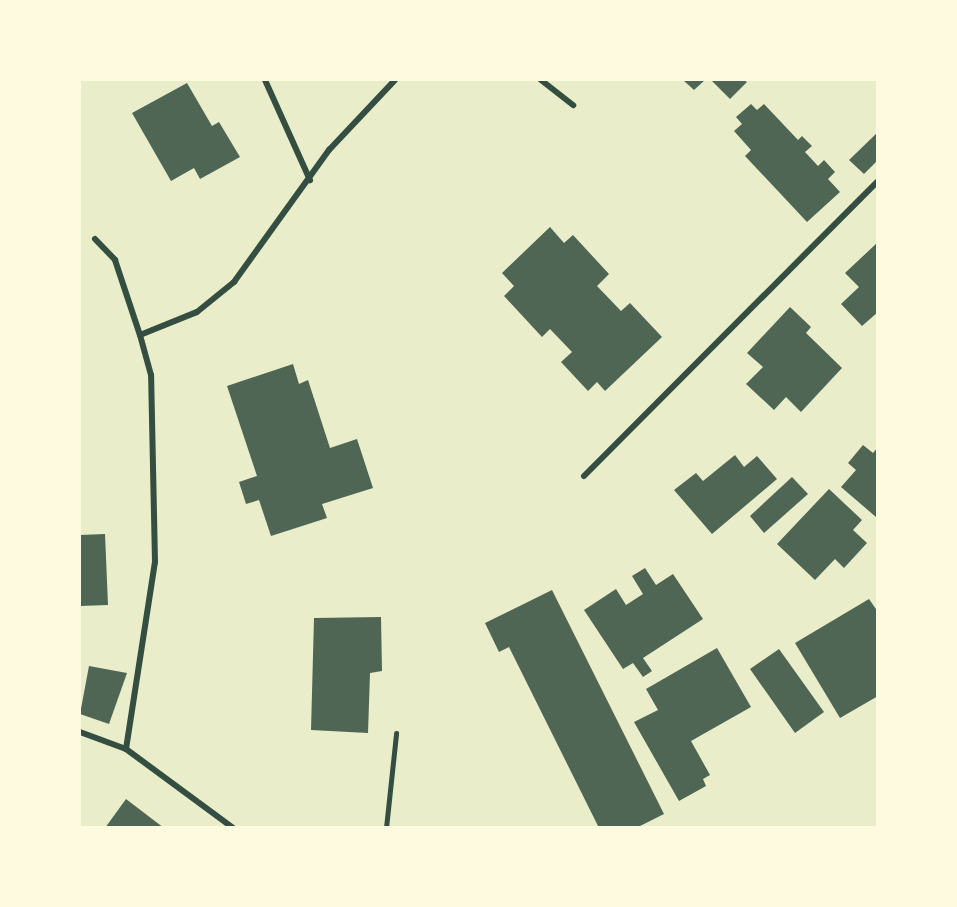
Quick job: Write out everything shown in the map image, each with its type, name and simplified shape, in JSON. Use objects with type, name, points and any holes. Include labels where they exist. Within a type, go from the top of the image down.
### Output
[{"type":"street","points":[[265,80],[310,180]]},
{"type":"street","points":[[140,335],[197,312],[234,282],[310,180],[329,150],[395,80]]},
{"type":"street","points":[[541,80],[573,105]]},
{"type":"street","points":[[584,476],[878,181]]},
{"type":"street","points":[[96,239],[115,260],[151,375],[155,562],[126,749]]},
{"type":"street","points":[[80,732],[126,749],[233,828]]},
{"type":"lane","points":[[386,828],[396,734]]},
{"type":"building","points":[[683,80],[705,80],[694,90]]},
{"type":"building","points":[[711,80],[744,80],[747,82],[730,99]]},
{"type":"building","points":[[187,83],[212,126],[219,122],[240,157],[200,179],[194,168],[171,181],[132,113]]},
{"type":"building","points":[[751,104],[757,110],[764,104],[798,140],[802,136],[812,146],[805,152],[818,166],[824,160],[835,172],[828,179],[840,192],[807,222],[745,156],[751,150],[734,131],[742,124],[736,117]]},
{"type":"building","points":[[878,132],[878,160],[864,174],[849,160]]},
{"type":"building","points":[[550,227],[564,243],[573,235],[609,274],[597,286],[621,311],[630,303],[662,337],[605,391],[597,382],[588,391],[561,362],[572,352],[550,329],[542,337],[504,296],[514,286],[502,273]]},
{"type":"building","points":[[878,242],[878,312],[862,326],[841,304],[859,287],[845,273]]},
{"type":"building","points":[[790,307],[811,327],[806,333],[842,368],[801,412],[786,397],[774,410],[746,384],[763,367],[747,353]]},
{"type":"building","points":[[293,364],[299,384],[308,380],[330,448],[357,439],[373,488],[322,504],[327,518],[271,536],[259,500],[246,504],[239,482],[257,476],[227,386]]},
{"type":"building","points":[[863,445],[873,453],[878,447],[876,517],[841,487],[856,470],[848,463]]},
{"type":"building","points":[[735,455],[744,467],[757,456],[777,479],[712,534],[674,490],[696,473],[703,481]]},
{"type":"building","points":[[792,477],[808,494],[764,533],[750,516]]},
{"type":"building","points":[[829,489],[862,520],[853,530],[867,543],[844,568],[835,559],[815,580],[777,544]]},
{"type":"building","points":[[105,534],[108,605],[80,606],[80,535]]},
{"type":"building","points":[[645,568],[656,585],[673,574],[703,619],[643,658],[652,671],[643,677],[633,663],[623,669],[584,610],[616,589],[626,605],[643,594],[632,576]]},
{"type":"building","points":[[552,590],[664,814],[636,828],[599,828],[509,647],[499,652],[485,623]]},
{"type":"building","points":[[869,599],[878,612],[878,696],[840,718],[795,643]]},
{"type":"building","points":[[381,617],[382,671],[370,673],[368,733],[311,730],[314,618]]},
{"type":"building","points":[[717,648],[751,707],[691,741],[710,775],[703,779],[706,786],[679,801],[634,722],[658,710],[646,689]]},
{"type":"building","points":[[779,649],[824,712],[795,733],[750,669]]},
{"type":"building","points":[[89,666],[127,673],[109,724],[80,714]]},
{"type":"building","points":[[126,799],[164,828],[105,828]]}]
